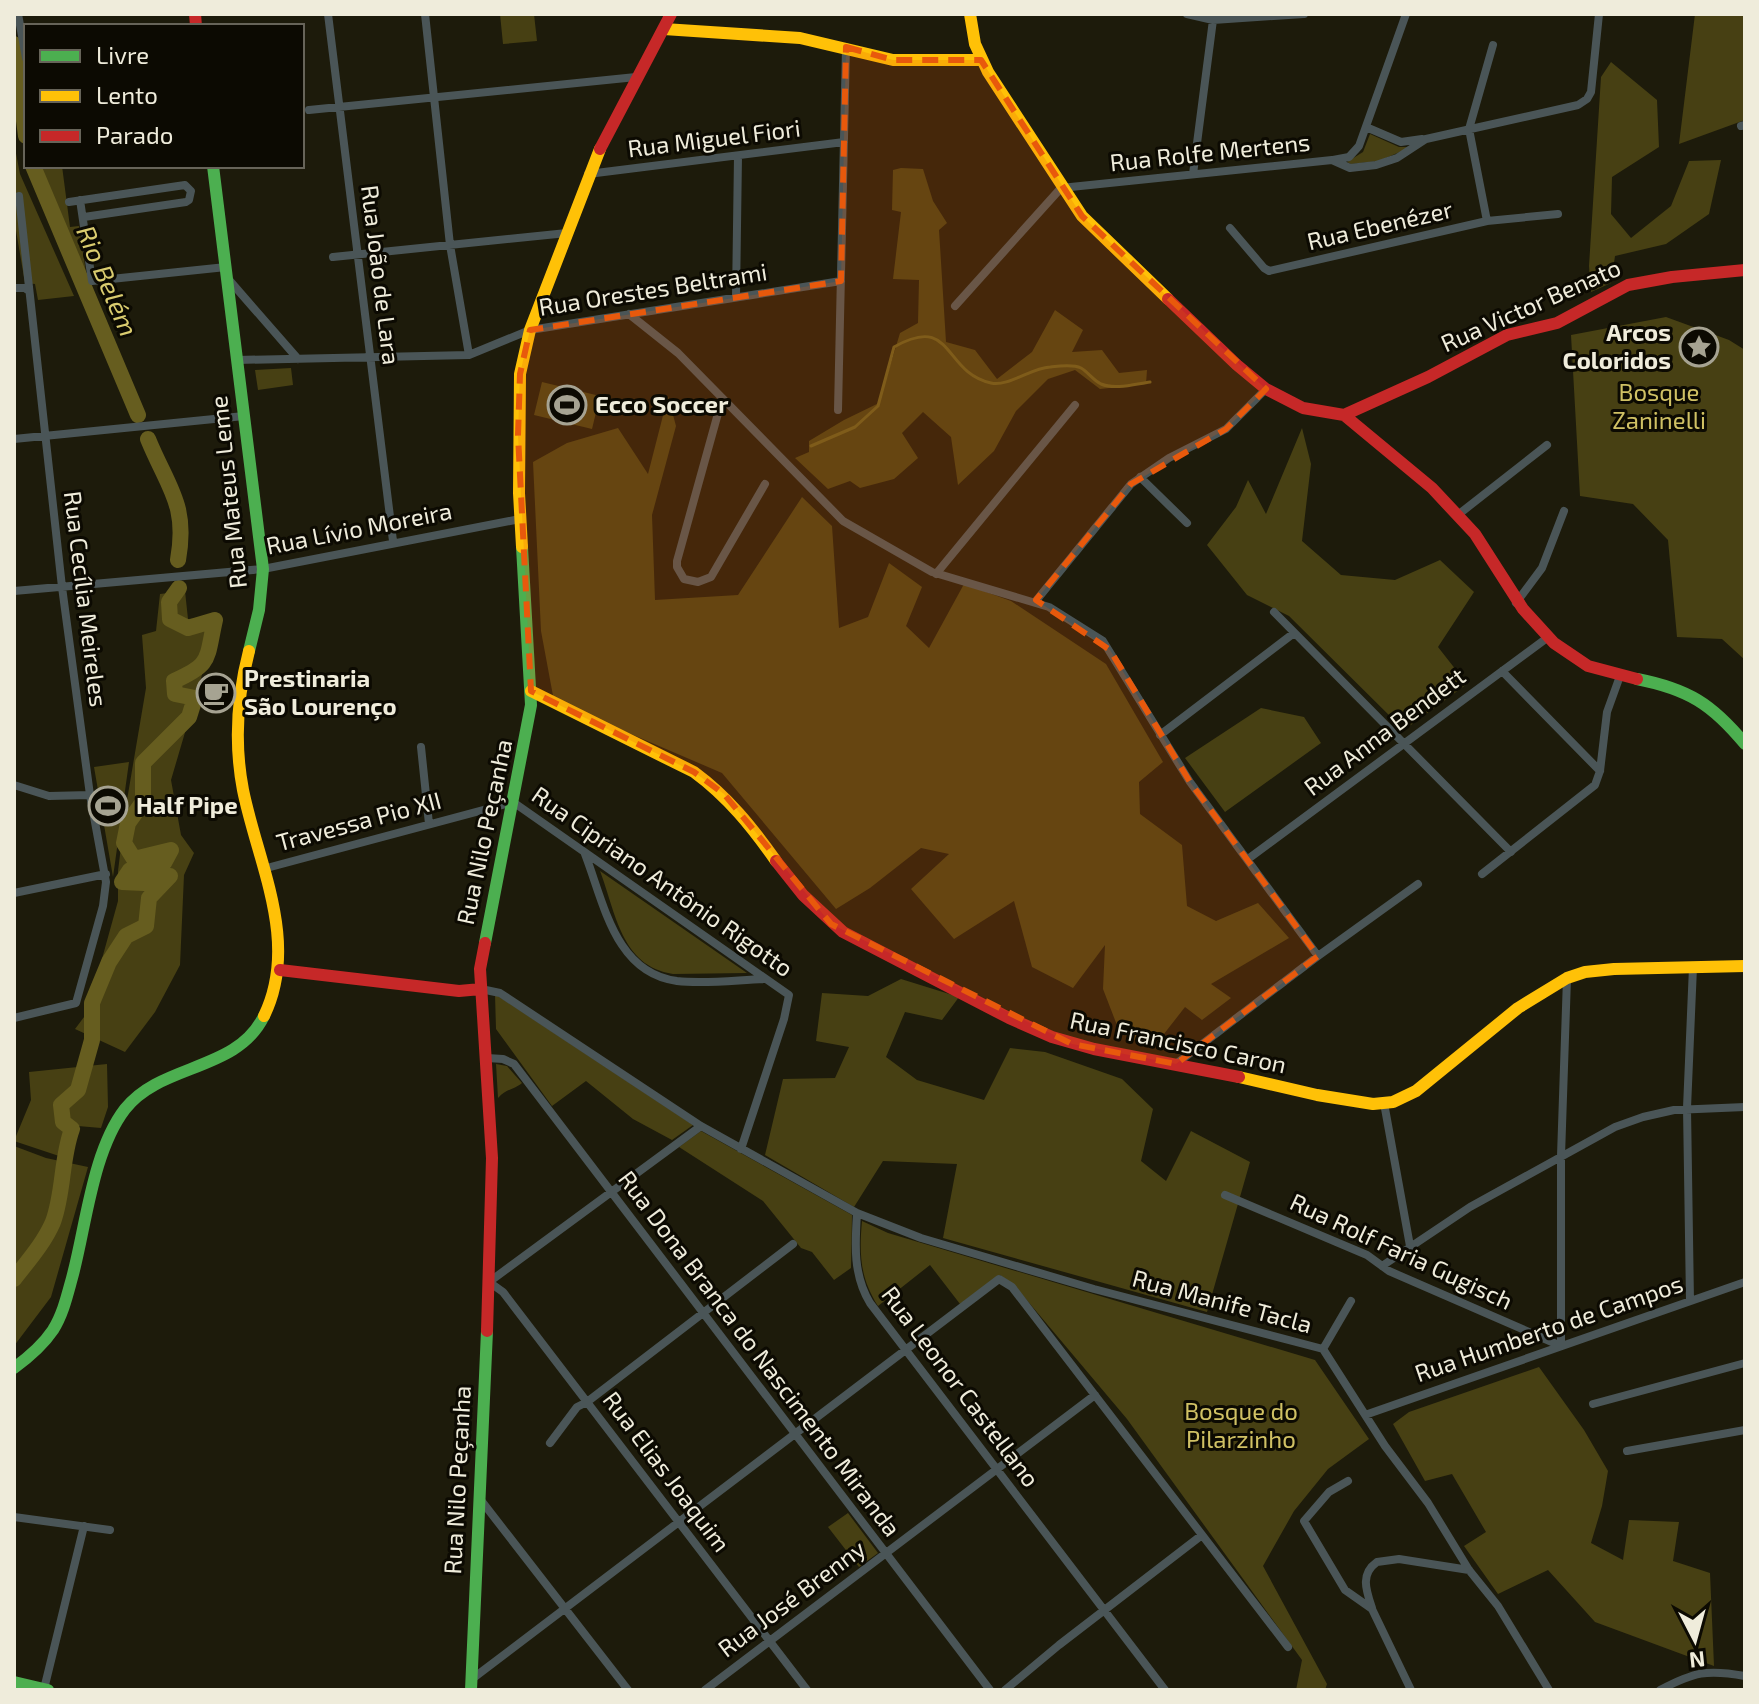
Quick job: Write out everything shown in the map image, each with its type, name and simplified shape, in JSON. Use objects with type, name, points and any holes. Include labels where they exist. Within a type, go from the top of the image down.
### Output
[{"type":"street","points":[[18,14],[24,47]]},
{"type":"street","name":"Rua João de Lara","points":[[328,14],[393,541]]},
{"type":"street","points":[[425,14],[450,245],[469,355]]},
{"type":"street","name":"Rua Nilo Peçanha","points":[[471,1685],[492,1158],[481,963],[529,724],[531,691],[520,519],[519,396],[522,360],[530,330],[588,174],[671,14]]},
{"type":"street","points":[[970,14],[981,60],[1061,188],[1099,235],[1266,389],[1294,404],[1327,414],[1344,415],[1459,514],[1516,603],[1547,638],[1588,666],[1669,686],[1695,696],[1745,744]]},
{"type":"street","points":[[1187,14],[1213,20],[1304,14]]},
{"type":"street","points":[[1332,160],[1345,159],[1354,153],[1406,14]]},
{"type":"street","name":"Rua Rolfe Mertens","points":[[1061,188],[1332,160],[1350,168],[1376,165],[1397,158],[1426,139],[1572,108],[1587,99],[1592,85],[1599,14]]},
{"type":"street","points":[[1193,174],[1213,20]]},
{"type":"street","points":[[664,29],[800,38],[893,60],[981,60]]},
{"type":"street","points":[[1487,221],[1469,129],[1493,45]]},
{"type":"street","points":[[838,410],[846,47]]},
{"type":"street","points":[[309,110],[636,77]]},
{"type":"street","points":[[1366,127],[1404,143],[1426,139]]},
{"type":"street","name":"Rua Miguel Fiori","points":[[588,174],[844,142]]},
{"type":"street","points":[[736,297],[738,156]]},
{"type":"street","name":"Rua Mateus Leme","points":[[14,1368],[47,1339],[63,1311],[104,1153],[123,1110],[155,1082],[212,1062],[242,1044],[262,1021],[270,1006],[280,970],[279,934],[242,786],[238,729],[243,675],[262,608],[263,569],[213,168]]},
{"type":"street","points":[[69,202],[185,185],[191,191],[186,202],[84,217]]},
{"type":"street","points":[[955,306],[1061,188]]},
{"type":"street","name":"Rua Cecília Meireles","points":[[14,1018],[76,1003],[105,899],[106,874],[90,795],[62,587],[19,196]]},
{"type":"street","points":[[80,200],[92,281],[226,272],[298,359]]},
{"type":"street","name":"Rua Ebenézer","points":[[1230,228],[1269,271],[1487,221],[1558,214]]},
{"type":"street","points":[[333,257],[567,233]]},
{"type":"street","name":"Rua Victor Benato","points":[[1344,415],[1428,377],[1507,335],[1557,323],[1628,285],[1745,270]]},
{"type":"street","name":"Rua Orestes Beltrami","points":[[237,360],[469,355],[530,330],[841,281]]},
{"type":"street","points":[[14,288],[29,291]]},
{"type":"street","points":[[629,314],[678,353],[843,521],[936,574],[1035,602],[1065,615],[1103,641],[1190,782],[1318,956]]},
{"type":"street","points":[[1035,602],[1123,493],[1140,477],[1169,458],[1226,429],[1266,389]]},
{"type":"street","points":[[722,399],[677,561],[679,574],[684,579],[698,582],[711,577],[765,484]]},
{"type":"street","points":[[936,574],[1075,405]]},
{"type":"street","points":[[14,439],[244,416]]},
{"type":"street","points":[[1459,514],[1547,445]]},
{"type":"street","points":[[1140,477],[1187,523]]},
{"type":"street","points":[[1516,603],[1542,568],[1564,511]]},
{"type":"street","name":"Rua Lívio Moreira","points":[[14,591],[263,569],[393,541],[520,519]]},
{"type":"street","points":[[1274,612],[1511,852]]},
{"type":"street","points":[[1160,735],[1294,633]]},
{"type":"street","name":"Rua Anna Bendett","points":[[1248,859],[1547,638]]},
{"type":"street","points":[[1502,671],[1600,771]]},
{"type":"street","points":[[1482,874],[1592,788],[1600,771],[1605,720],[1620,676]]},
{"type":"street","name":"Rua Francisco Caron","points":[[531,691],[694,772],[715,786],[733,804],[818,913],[843,932],[1009,1018],[1052,1037],[1094,1049],[1326,1097],[1384,1103],[1416,1091],[1511,1013],[1567,978],[1596,971],[1745,966]]},
{"type":"street","points":[[421,747],[429,824]]},
{"type":"street","points":[[14,785],[49,796],[90,795]]},
{"type":"street","name":"Travessa Pio XII","points":[[262,869],[513,802]]},
{"type":"street","name":"Rua Cipriano Antônio Rigotto","points":[[513,802],[789,995],[741,1149]]},
{"type":"street","points":[[584,851],[620,942],[631,960],[641,968],[677,981],[765,979]]},
{"type":"street","points":[[14,893],[106,874]]},
{"type":"street","points":[[1176,1064],[1418,884]]},
{"type":"street","points":[[1690,1301],[1687,1108],[1693,967]]},
{"type":"street","points":[[280,970],[500,993],[701,1126],[857,1213]]},
{"type":"street","points":[[1561,1346],[1561,1156],[1567,978]]},
{"type":"street","name":"Rua Dona Branca do Nascimento Miranda","points":[[487,1058],[503,1059],[514,1064],[990,1690]]},
{"type":"street","points":[[1384,1103],[1410,1246]]},
{"type":"street","points":[[1382,1266],[1458,1214],[1629,1121],[1687,1108],[1745,1107]]},
{"type":"street","points":[[489,1282],[701,1126]]},
{"type":"street","name":"Rua Rolf Faria Gugisch","points":[[1225,1195],[1367,1255],[1382,1266],[1561,1346]]},
{"type":"street","name":"Rua Manife Tacla","points":[[857,1213],[903,1233],[963,1251],[1323,1349],[1396,1461],[1428,1503],[1469,1570],[1498,1606],[1549,1690]]},
{"type":"street","name":"Rua Leonor Castellano","points":[[857,1213],[855,1253],[860,1282],[870,1303],[1165,1690]]},
{"type":"street","points":[[550,1443],[577,1407],[793,1244]]},
{"type":"street","points":[[471,1685],[565,1609],[999,1279],[1012,1287],[1288,1647]]},
{"type":"street","name":"Rua Elias Joaquim","points":[[489,1282],[503,1292],[807,1690]]},
{"type":"street","name":"Rua Humberto de Campos","points":[[1365,1415],[1745,1282]]},
{"type":"street","points":[[1323,1349],[1351,1301]]},
{"type":"street","points":[[1593,1404],[1745,1363]]},
{"type":"street","name":"Rua José Brenny","points":[[705,1690],[1095,1395]]},
{"type":"street","points":[[1627,1451],[1745,1430]]},
{"type":"street","points":[[1348,1481],[1329,1492],[1304,1521],[1345,1590],[1372,1609]]},
{"type":"street","points":[[479,1498],[628,1690]]},
{"type":"street","points":[[14,1517],[110,1530]]},
{"type":"street","points":[[14,1682],[46,1690],[84,1526]]},
{"type":"street","points":[[1005,1690],[1202,1535]]},
{"type":"street","points":[[1411,1690],[1372,1609],[1365,1583],[1366,1574],[1377,1562],[1399,1559],[1469,1570]]},
{"type":"street","points":[[1660,1690],[1702,1671],[1745,1676]]},
{"type":"highlighted area","points":[[846,47],[893,60],[981,60],[1082,216],[1266,389],[1226,429],[1131,484],[1036,600],[1110,650],[1190,782],[1318,956],[1176,1064],[1072,1044],[831,924],[724,794],[694,772],[531,691],[518,435],[520,374],[530,330],[841,281]]},
{"type":"green space","points":[[500,14],[534,14],[537,41],[503,44]]},
{"type":"green space","points":[[1695,14],[1745,14],[1745,120],[1679,144]]},
{"type":"green space","points":[[1611,62],[1657,100],[1659,147],[1612,177],[1611,214],[1631,238],[1671,206],[1689,161],[1721,160],[1709,214],[1666,244],[1615,256],[1611,283],[1591,292],[1589,266],[1601,77]]},
{"type":"green space","points":[[1370,134],[1399,147],[1411,147],[1379,161],[1347,162],[1363,152]]},
{"type":"green space","points":[[14,143],[20,174],[74,296],[38,300],[35,284],[25,283],[14,219]]},
{"type":"green space","points":[[40,168],[62,168],[70,227],[79,226],[88,286]]},
{"type":"green space","points":[[923,169],[933,201],[947,223],[939,230],[946,342],[975,350],[997,379],[1032,352],[1055,310],[1083,330],[1072,352],[1102,350],[1119,373],[1147,370],[1146,384],[1100,389],[1075,370],[1048,379],[1016,411],[994,451],[958,485],[951,437],[923,412],[902,433],[918,458],[894,479],[860,488],[850,481],[828,489],[795,458],[809,452],[809,441],[879,403],[900,333],[918,323],[919,280],[893,279],[901,212],[892,210],[893,170]]},
{"type":"green space","name":"Bosque Zaninelli","points":[[1666,317],[1729,340],[1745,350],[1745,660],[1722,639],[1677,637],[1668,540],[1633,504],[1580,496],[1571,335]]},
{"type":"green space","points":[[291,368],[293,385],[258,390],[255,370]]},
{"type":"green space","name":"Ecco Soccer","points":[[542,382],[600,396],[592,429],[534,415]]},
{"type":"green space","points":[[668,396],[676,426],[652,515],[655,600],[738,595],[802,497],[832,526],[839,628],[868,617],[889,563],[922,587],[906,626],[929,648],[964,584],[1011,601],[1106,664],[1163,762],[1139,782],[1140,814],[1182,845],[1187,906],[1216,921],[1258,903],[1289,938],[1211,984],[1231,998],[1202,1020],[1185,1007],[1153,1048],[1120,1033],[1103,989],[1105,945],[1073,988],[1032,967],[1014,901],[954,939],[911,889],[949,854],[921,848],[870,888],[836,909],[722,773],[554,701],[541,631],[533,462],[567,443],[618,428],[648,474]]},
{"type":"green space","points":[[1302,428],[1311,464],[1302,541],[1341,575],[1395,580],[1440,560],[1474,592],[1438,647],[1467,684],[1404,730],[1289,616],[1247,595],[1207,545],[1236,507],[1248,480],[1266,514]]},
{"type":"green space","points":[[185,591],[188,619],[219,617],[171,780],[181,835],[194,853],[184,875],[180,965],[155,1012],[125,1052],[75,1029],[87,1013],[118,901],[118,871],[126,806],[146,688],[142,635],[156,631],[160,594]]},
{"type":"green space","points":[[1261,708],[1304,717],[1321,743],[1225,812],[1185,758]]},
{"type":"green space","points":[[129,762],[113,877],[94,767]]},
{"type":"green space","points":[[600,871],[747,973],[673,974],[656,969],[642,960],[623,935]]},
{"type":"green space","points":[[901,979],[959,997],[942,1020],[905,1012],[886,1057],[917,1080],[984,1100],[1010,1048],[1045,1052],[1122,1079],[1153,1109],[1141,1161],[1166,1181],[1191,1131],[1250,1162],[1207,1312],[943,1238],[957,1164],[883,1161],[854,1207],[765,1155],[783,1079],[835,1078],[849,1047],[816,1041],[822,993],[868,996]]},
{"type":"green space","points":[[495,994],[693,1125],[672,1140],[633,1119],[586,1081],[552,1106],[496,1029]]},
{"type":"green space","points":[[107,1064],[108,1107],[101,1128],[78,1126],[68,1159],[14,1141],[31,1100],[29,1072]]},
{"type":"green space","points":[[496,1064],[507,1066],[522,1083],[498,1098]]},
{"type":"green space","points":[[701,1131],[852,1215],[851,1268],[834,1280],[812,1252],[801,1248],[763,1201],[679,1147]]},
{"type":"green space","points":[[14,1146],[46,1158],[88,1167],[51,1297],[14,1346]]},
{"type":"green space","name":"Bosque do Pilarzinho","points":[[862,1221],[888,1233],[1315,1360],[1369,1439],[1328,1469],[1294,1511],[1263,1566],[1327,1684],[1325,1690],[1296,1690],[1302,1660],[1127,1419],[1015,1286],[1000,1275],[960,1304],[930,1265],[878,1306],[867,1286],[862,1265]]},
{"type":"green space","points":[[1539,1367],[1584,1430],[1608,1471],[1591,1543],[1623,1560],[1629,1520],[1679,1522],[1673,1561],[1710,1573],[1714,1666],[1595,1622],[1548,1570],[1498,1594],[1464,1546],[1486,1532],[1452,1474],[1425,1481],[1393,1424],[1409,1412]]},
{"type":"green space","points":[[848,1513],[878,1553],[859,1567],[828,1527]]},
{"type":"waterway","name":"Rio Belém","points":[[14,44],[24,121]]},
{"type":"waterway","name":"Rio Belém","points":[[34,168],[138,415]]},
{"type":"waterway","points":[[811,446],[855,427],[878,406],[894,347],[913,338],[928,337],[938,341],[975,377],[991,383],[1005,382],[1043,368],[1066,366],[1081,368],[1107,386],[1150,382]]},
{"type":"waterway","name":"Rio Belém","points":[[148,439],[178,510],[178,560]]},
{"type":"waterway","name":"Rio Belém","points":[[14,1279],[45,1237],[57,1211],[72,1129],[63,1122],[61,1105],[78,1090],[92,1040],[92,1003],[109,962],[126,936],[146,926],[149,898],[170,876],[144,883],[122,882],[130,870],[164,863],[171,850],[134,859],[124,843],[128,823],[143,802],[143,763],[189,717],[195,698],[175,694],[174,681],[201,665],[210,644],[215,620],[188,628],[170,619],[169,602],[179,588]]},
{"type":"traffic: fast","points":[[213,168],[263,569],[259,610],[249,651]]},
{"type":"traffic: fast","points":[[485,943],[531,705],[522,547]]},
{"type":"traffic: fast","points":[[1637,679],[1671,688],[1698,700],[1721,718],[1745,744]]},
{"type":"traffic: fast","points":[[14,1368],[45,1341],[59,1318],[72,1278],[97,1168],[125,1109],[140,1094],[158,1083],[236,1048],[252,1034],[264,1016]]},
{"type":"traffic: fast","points":[[471,1690],[487,1331]]},
{"type":"traffic: fast","points":[[14,1682],[48,1690]]},
{"type":"traffic: slow","points":[[970,14],[975,44],[988,72],[1082,216],[1168,299]]},
{"type":"traffic: slow","points":[[664,29],[800,38],[893,60],[981,60]]},
{"type":"traffic: slow","points":[[522,547],[520,374],[530,330],[600,149]]},
{"type":"traffic: slow","points":[[249,651],[238,720],[238,755],[243,790],[273,903],[277,931],[278,960],[274,988],[264,1016]]},
{"type":"traffic: slow","points":[[531,691],[694,772],[739,813],[776,861]]},
{"type":"traffic: slow","points":[[1239,1077],[1317,1095],[1373,1104],[1393,1102],[1416,1091],[1518,1008],[1567,978],[1585,972],[1614,969],[1745,966]]},
{"type":"traffic: jam","points":[[195,14],[196,24]]},
{"type":"traffic: jam","points":[[600,149],[671,14]]},
{"type":"traffic: jam","points":[[1344,415],[1428,377],[1507,335],[1557,323],[1628,285],[1745,270]]},
{"type":"traffic: jam","points":[[1168,299],[1266,389],[1303,408],[1344,415],[1432,488],[1475,534],[1523,609],[1554,643],[1588,666],[1637,679]]},
{"type":"traffic: jam","points":[[776,861],[803,895],[843,932],[1009,1018],[1052,1037],[1094,1049],[1239,1077]]},
{"type":"traffic: jam","points":[[485,943],[480,969],[492,1158],[487,1331]]},
{"type":"traffic: jam","points":[[280,970],[459,991],[481,989]]},
{"type":"place","name":"Arcos Coloridos","points":[[1699,347]]},
{"type":"place","name":"Ecco Soccer","points":[[567,405]]},
{"type":"place","name":"Prestinaria São Lourenço","points":[[216,693]]},
{"type":"place","name":"Half Pipe","points":[[108,806]]}]
